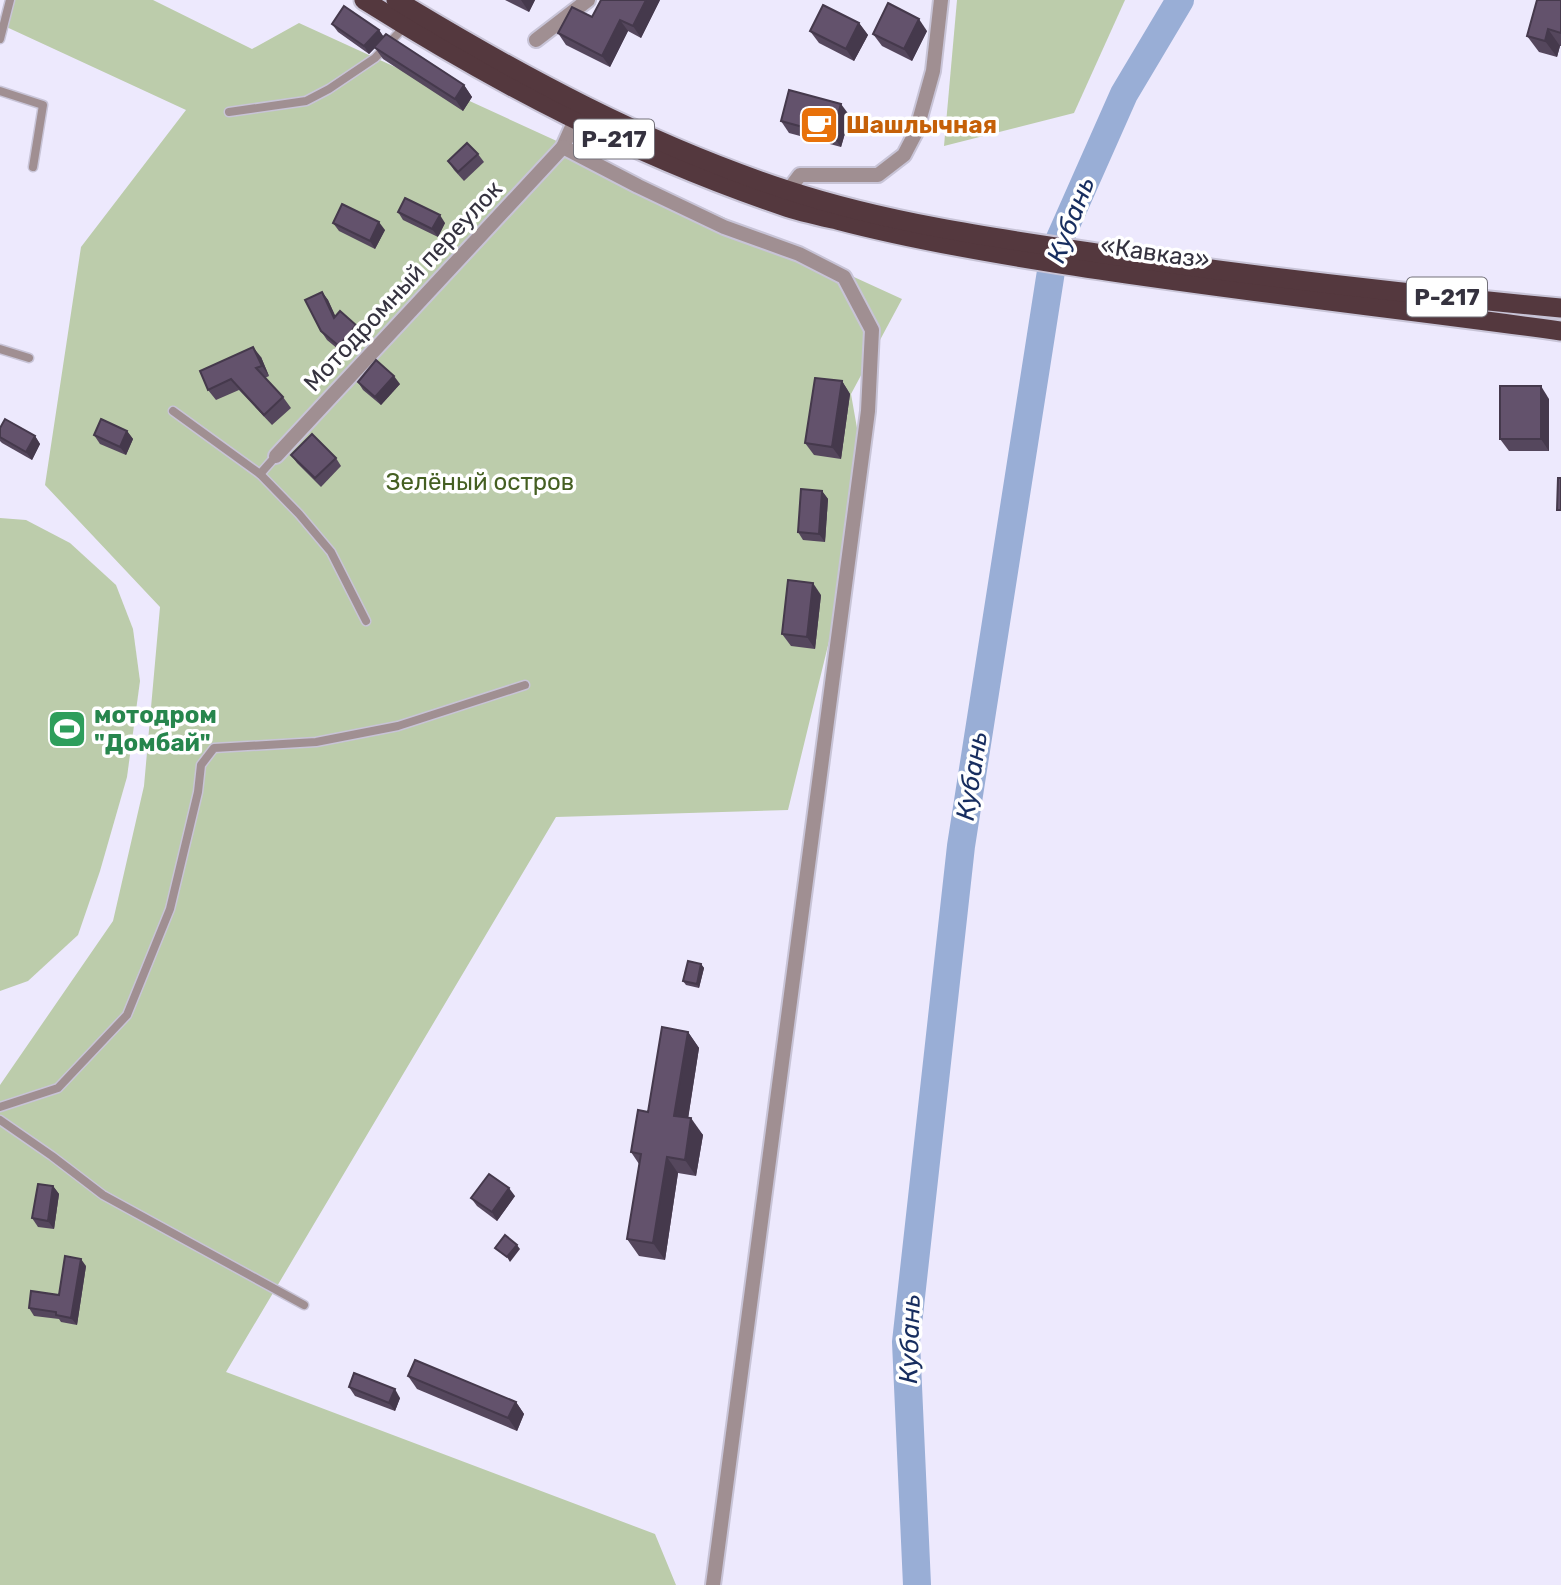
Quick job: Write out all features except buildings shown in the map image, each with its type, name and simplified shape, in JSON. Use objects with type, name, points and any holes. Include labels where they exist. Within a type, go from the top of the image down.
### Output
[{"type":"highway","name":"Р-217","points":[[365,0],[469,63],[629,146],[702,177],[785,207],[887,225]]},
{"type":"highway","name":"Р-217","points":[[396,0],[476,49],[579,104],[650,137],[715,164],[887,225]]},
{"type":"highway","name":"«Кавказ»","points":[[887,225],[1170,264],[1335,293]]},
{"type":"highway","name":"Р-217","points":[[1335,293],[1463,299],[1561,308]]},
{"type":"highway","name":"Р-217","points":[[1335,293],[1561,331]]},
{"type":"street","points":[[536,40],[588,0]]},
{"type":"street","points":[[788,191],[800,175],[878,176],[904,155],[916,132],[933,71],[942,0]]},
{"type":"street","name":"Мотодромный переулок","points":[[276,456],[563,147],[575,120]]},
{"type":"street","points":[[563,147],[724,227],[799,254],[844,277],[872,330],[867,425],[713,1585]]},
{"type":"lane","points":[[0,39],[10,0]]},
{"type":"lane","points":[[229,112],[306,101],[375,58],[406,25]]},
{"type":"lane","points":[[0,91],[43,105],[33,167]]},
{"type":"lane","points":[[0,349],[29,358]]},
{"type":"lane","points":[[173,411],[260,474],[299,514],[331,552],[366,621]]},
{"type":"lane","points":[[260,474],[276,456]]},
{"type":"lane","points":[[0,1107],[58,1088],[127,1015],[170,909],[198,792],[201,765],[214,748],[316,742],[384,729],[525,685]]},
{"type":"lane","points":[[0,1120],[103,1195],[304,1305]]},
{"type":"green space","name":"Зелёный остров","points":[[10,0],[153,0],[252,49],[299,23],[902,299],[851,394],[867,485],[788,810],[556,817],[226,1372],[655,1534],[676,1585],[0,1585],[0,1085],[113,921],[144,786],[160,607],[45,485],[81,247],[186,110],[0,24],[0,18]]},
{"type":"green space","points":[[957,0],[1125,0],[1074,113],[944,146]]},
{"type":"green space","name":"мотодром \"Домбай\"","points":[[0,518],[26,520],[70,543],[116,585],[133,629],[140,681],[127,777],[78,935],[28,981],[0,991]]},
{"type":"waterway","name":"Кубань","points":[[917,1585],[906,1342],[961,846],[1054,252],[1124,94],[1180,0]]},
{"type":"place","name":"Шашлычная","points":[[819,125]]},
{"type":"place","name":"мотодром \"Домбай\"","points":[[67,729]]}]
